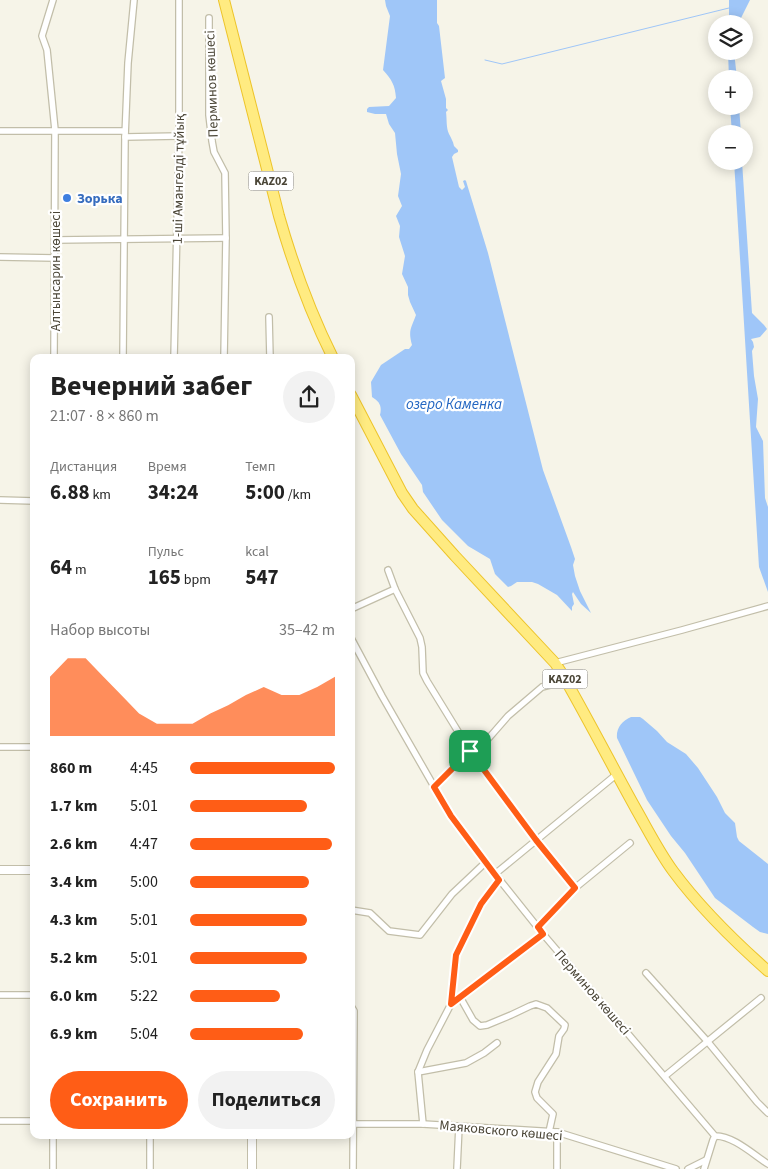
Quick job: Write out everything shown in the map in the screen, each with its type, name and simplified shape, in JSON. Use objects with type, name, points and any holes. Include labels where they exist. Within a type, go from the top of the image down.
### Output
[{"type":"highway","name":"KAZ02","points":[[224,0],[279,216],[302,289],[331,354]]},
{"type":"highway","name":"KAZ02","points":[[355,403],[407,501],[455,556],[555,663],[659,850],[685,887],[724,931],[768,970]]},
{"type":"street","name":"Алтынсарин көшесі","points":[[53,0],[42,36],[48,50],[55,130],[54,354]]},
{"type":"street","points":[[123,354],[125,134],[128,64],[134,0]]},
{"type":"street","name":"1-ші Амангелді тұйық","points":[[174,354],[179,136],[178,0]]},
{"type":"street","name":"Перминов көшесі","points":[[209,18],[209,115],[214,152],[225,173],[224,354]]},
{"type":"street","points":[[0,130],[55,130],[179,136]]},
{"type":"street","points":[[55,240],[226,238]]},
{"type":"street","points":[[0,257],[55,258]]},
{"type":"street","points":[[269,317],[270,354]]},
{"type":"street","points":[[0,500],[30,501]]},
{"type":"street","points":[[388,570],[395,589],[420,638],[424,676],[470,751],[536,840],[575,888]]},
{"type":"street","points":[[355,607],[395,589]]},
{"type":"street","points":[[555,663],[768,606]]},
{"type":"street","name":"Перминов көшесі","points":[[355,645],[451,816],[497,877],[543,934],[716,1136],[729,1138],[768,1164]]},
{"type":"street","points":[[434,787],[470,751],[488,740],[508,716],[542,687],[566,681]]},
{"type":"street","points":[[0,747],[30,747]]},
{"type":"street","points":[[423,1124],[418,1072],[451,1004],[456,955],[481,904],[497,877],[536,840],[617,774]]},
{"type":"street","points":[[538,927],[575,888],[630,842]]},
{"type":"street","points":[[355,911],[370,913],[389,932],[420,936],[452,894],[486,862]]},
{"type":"street","points":[[0,870],[30,870]]},
{"type":"street","points":[[451,1004],[543,934]]},
{"type":"street","points":[[646,973],[768,1113]]},
{"type":"street","points":[[0,995],[30,995]]},
{"type":"street","points":[[460,997],[473,1020],[480,1026],[487,1025],[536,1004],[547,1008],[565,1025],[559,1036],[556,1054],[538,1082],[535,1092],[537,1098],[553,1114],[549,1132]]},
{"type":"street","points":[[666,1076],[762,998]]},
{"type":"street","points":[[418,1072],[466,1063],[497,1043]]},
{"type":"street","points":[[0,1121],[30,1121]]},
{"type":"street","name":"Маяковского көшесі","points":[[355,1124],[423,1124],[557,1132],[676,1169]]},
{"type":"street","points":[[457,1169],[459,1126]]},
{"type":"street","points":[[557,1132],[557,1169]]},
{"type":"street","points":[[704,1169],[716,1136]]},
{"type":"street","points":[[52,1169],[53,1139]]},
{"type":"street","points":[[150,1139],[150,1169]]},
{"type":"street","points":[[252,1139],[252,1169]]},
{"type":"street","points":[[352,1139],[353,1169]]},
{"type":"street","points":[[688,1169],[706,1160]]},
{"type":"water","name":"озеро Каменка","points":[[385,0],[437,0],[437,23],[439,26],[445,78],[441,81],[448,110],[446,112],[447,129],[454,146],[458,150],[452,157],[459,187],[462,190],[465,187],[463,181],[466,181],[488,253],[543,470],[575,559],[573,565],[580,591],[591,613],[581,604],[573,592],[574,604],[572,611],[557,595],[538,584],[517,582],[508,587],[495,574],[490,559],[468,546],[442,520],[423,492],[422,485],[401,454],[380,415],[380,404],[372,397],[371,382],[381,365],[405,349],[409,349],[412,345],[410,333],[416,315],[402,274],[405,256],[399,237],[400,226],[396,216],[402,206],[398,196],[401,174],[395,133],[389,124],[386,114],[367,112],[369,107],[389,106],[396,98],[392,83],[383,70],[390,16]]},
{"type":"water","points":[[729,0],[750,0],[742,15],[729,15]]},
{"type":"water","points":[[728,60],[735,60],[736,70],[729,70]]},
{"type":"water","points":[[731,115],[740,115],[740,125],[731,125]]},
{"type":"water","points":[[735,170],[743,170],[752,313],[767,329],[760,337],[751,339],[754,347],[752,351],[758,399],[756,427],[763,441],[765,498],[768,507],[768,592],[759,567]]},
{"type":"water","points":[[631,717],[643,719],[667,742],[686,754],[698,768],[725,813],[735,823],[739,841],[768,864],[768,934],[760,932],[715,898],[647,800],[617,738],[620,725]]},
{"type":"waterway","points":[[485,60],[502,64],[729,8]]},
{"type":"place","name":"Зорька","points":[[67,198]]},
{"type":"route","points":[[470,751],[536,840],[575,888],[538,927],[543,934],[451,1004],[456,955],[481,904],[499,880],[451,816],[434,787],[470,751]]}]
